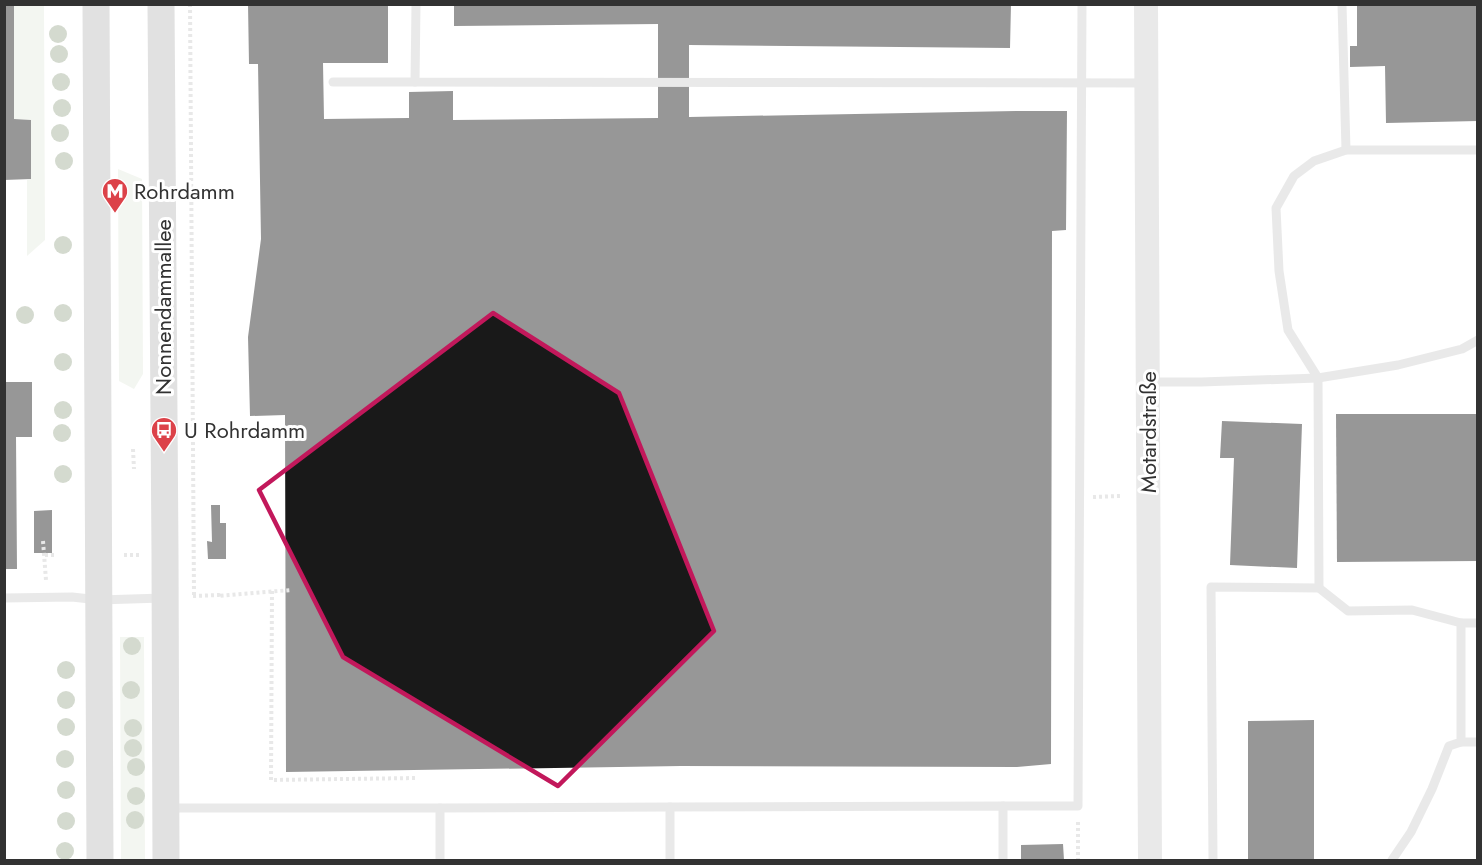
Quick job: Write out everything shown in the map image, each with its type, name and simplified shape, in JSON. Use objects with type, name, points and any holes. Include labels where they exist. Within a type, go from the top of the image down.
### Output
[{"type":"main road","points":[[96,4],[100,861]]},
{"type":"main road","name":"Nonnendammallee","points":[[161,4],[166,861]]},
{"type":"street","name":"Motardstraße","points":[[1146,4],[1150,861]]},
{"type":"lane","points":[[415,82],[416,4]]},
{"type":"lane","points":[[166,808],[1078,806],[1082,4]]},
{"type":"lane","points":[[1342,4],[1346,150]]},
{"type":"lane","points":[[333,81],[1146,83]]},
{"type":"lane","points":[[1319,588],[1318,378],[1288,330],[1279,271],[1276,207],[1294,176],[1314,161],[1346,150],[1478,150]]},
{"type":"lane","points":[[1148,382],[1318,378],[1398,364],[1462,349],[1478,340]]},
{"type":"lane","points":[[1213,861],[1211,587],[1319,588],[1348,611],[1412,610],[1461,623],[1478,623]]},
{"type":"lane","points":[[4,597],[72,597],[99,600],[165,598]]},
{"type":"lane","points":[[1461,623],[1461,742]]},
{"type":"lane","points":[[1392,861],[1411,832],[1432,789],[1449,746],[1461,742],[1478,742]]},
{"type":"lane","points":[[1003,806],[1003,861]]},
{"type":"lane","points":[[670,807],[670,861]]},
{"type":"lane","points":[[440,808],[440,861]]},
{"type":"path","points":[[190,4],[194,596],[291,590]]},
{"type":"path","points":[[133,449],[134,469]]},
{"type":"path","points":[[1080,497],[1120,496]]},
{"type":"path","points":[[43,541],[46,579]]},
{"type":"path","points":[[45,555],[55,555]]},
{"type":"path","points":[[120,555],[144,555]]},
{"type":"path","points":[[272,591],[271,780],[415,778]]},
{"type":"path","points":[[1078,806],[1078,861]]},
{"type":"highlighted area","points":[[493,313],[619,393],[714,631],[558,786],[343,657],[259,490]]},
{"type":"shaded area","points":[[14,5],[44,5],[45,240],[27,256],[27,180],[31,179],[31,120],[14,119]]},
{"type":"shaded area","points":[[118,169],[142,179],[143,374],[134,389],[119,381]]},
{"type":"shaded area","points":[[120,637],[144,637],[145,860],[121,860]]},
{"type":"building","points":[[4,4],[14,4],[14,119],[31,120],[31,179],[4,180]]},
{"type":"building","points":[[248,4],[388,4],[388,63],[323,63],[324,119],[409,118],[409,92],[453,91],[453,120],[658,118],[658,24],[454,26],[454,4],[1011,4],[1010,48],[689,45],[689,117],[1067,111],[1066,230],[1052,231],[1051,764],[1017,767],[681,766],[286,772],[285,415],[250,416],[248,337],[261,239],[258,64],[249,64]]},
{"type":"building","points":[[1357,4],[1478,4],[1478,121],[1386,123],[1385,66],[1350,67],[1350,46],[1357,46]]},
{"type":"building","points":[[4,382],[32,382],[32,437],[16,437],[17,569],[4,569]]},
{"type":"building","points":[[1336,414],[1478,414],[1478,561],[1337,562]]},
{"type":"building","points":[[1222,421],[1302,424],[1297,568],[1230,565],[1234,458],[1220,458]]},
{"type":"building","points":[[211,505],[220,505],[220,523],[226,523],[226,559],[208,559],[207,541],[212,542]]},
{"type":"building","points":[[52,510],[52,553],[34,553],[34,511]]},
{"type":"building","points":[[1314,720],[1314,860],[1248,860],[1248,721]]},
{"type":"building","points":[[1063,844],[1064,860],[1021,860],[1021,845]]},
{"type":"place","name":"Rohrdamm","points":[[115,214]]},
{"type":"place","name":"U Rohrdamm","points":[[164,453]]}]
